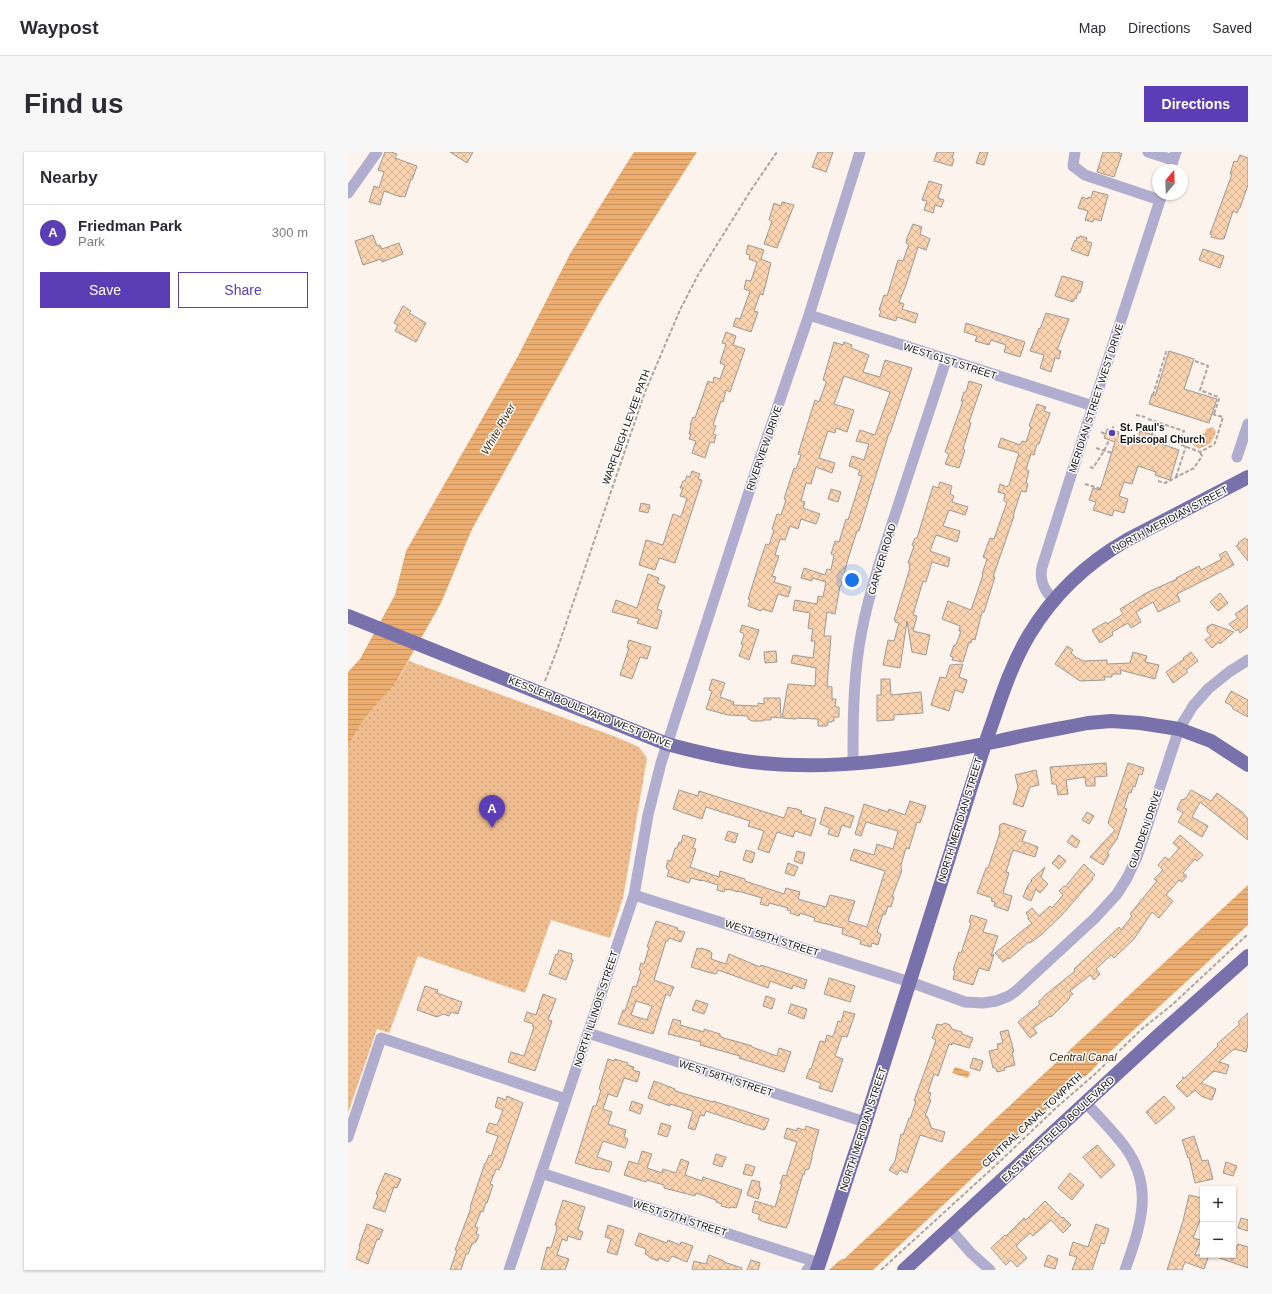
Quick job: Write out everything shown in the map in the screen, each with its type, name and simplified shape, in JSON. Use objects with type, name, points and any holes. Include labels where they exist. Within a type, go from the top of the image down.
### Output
[{"type":"main road","name":"NORTH MERIDIAN STREET","points":[[818,1266],[985,744],[1005,684],[1017,657],[1032,630],[1054,600],[1074,579],[1113,549],[1248,477]]},
{"type":"main road","name":"KESSLER BOULEVARD WEST DRIVE","points":[[348,616],[668,744],[708,754],[751,762],[802,765],[853,764],[898,760],[1097,721],[1111,720],[1179,729],[1211,741],[1248,765]]},
{"type":"main road","name":"EAST WESTFIELD BOULEVARD","points":[[904,1270],[1160,1034],[1248,956]]},
{"type":"street","points":[[348,193],[377,152]]},
{"type":"street","name":"RIVERVIEW DRIVE","points":[[668,744],[757,467],[809,315],[860,152]]},
{"type":"street","points":[[1075,152],[1073,166],[1085,175],[1152,194]]},
{"type":"street","points":[[1148,152],[1173,161]]},
{"type":"street","name":"MERIDIAN STREET WEST DRIVE","points":[[1054,600],[1050,597],[1044,587],[1041,570],[1160,200]]},
{"type":"street","name":"WEST 61ST STREET","points":[[809,315],[1093,406]]},
{"type":"street","name":"GARVER ROAD","points":[[853,764],[853,703],[859,645],[866,610],[946,360]]},
{"type":"street","points":[[1237,457],[1248,424]]},
{"type":"street","name":"GLADDEN DRIVE","points":[[910,982],[965,1002],[983,1003],[996,1001],[1009,996],[1016,991],[1095,918],[1117,894],[1133,865],[1179,729],[1193,706],[1208,689],[1221,678],[1248,660]]},
{"type":"street","name":"NORTH ILLINOIS STREET","points":[[509,1270],[634,895],[648,815],[658,772],[668,744]]},
{"type":"street","name":"WEST 59TH STREET","points":[[634,895],[910,982]]},
{"type":"street","name":"WEST 58TH STREET","points":[[588,1033],[865,1122]]},
{"type":"street","points":[[348,1137],[381,1038],[566,1099]]},
{"type":"street","points":[[1086,1102],[1124,1146],[1132,1158],[1140,1180],[1142,1193],[1139,1230],[1126,1270]]},
{"type":"street","name":"WEST 57TH STREET","points":[[541,1173],[818,1266]]},
{"type":"street","points":[[950,1229],[971,1253],[990,1270]]},
{"type":"street","points":[[807,1270],[818,1266]]},
{"type":"path","name":"WARFLEIGH LEVEE PATH","points":[[545,681],[558,650],[645,392],[680,310],[698,275],[751,190],[777,152]]},
{"type":"path","points":[[1153,395],[1167,349]]},
{"type":"path","points":[[1195,361],[1208,366],[1200,390],[1218,397],[1219,399],[1213,414],[1223,417],[1215,442],[1213,445],[1200,452]]},
{"type":"path","points":[[1136,415],[1145,417]]},
{"type":"path","points":[[1148,419],[1184,431],[1179,444],[1200,452]]},
{"type":"path","points":[[1152,434],[1156,421]]},
{"type":"path","points":[[1112,430],[1114,424]]},
{"type":"path","points":[[1102,432],[1106,434]]},
{"type":"path","points":[[1090,467],[1093,468],[1109,440]]},
{"type":"path","points":[[1176,477],[1186,446]]},
{"type":"path","points":[[1096,448],[1112,453]]},
{"type":"path","points":[[1158,481],[1165,483],[1194,468],[1202,456],[1200,452]]},
{"type":"path","points":[[1085,484],[1101,489]]},
{"type":"path","name":"CENTRAL CANAL TOWPATH","points":[[881,1270],[1057,1107],[1144,1028],[1173,1004],[1248,934]]},
{"type":"shaded area","points":[[1213,427],[1216,432],[1211,443],[1199,449],[1192,444],[1192,441],[1197,436],[1205,433],[1206,429]]},
{"type":"shaded area","points":[[409,661],[616,737],[639,747],[647,758],[623,898],[610,938],[551,920],[525,993],[418,956],[389,1033],[377,1029],[348,1113],[348,746],[364,719],[395,684]]},
{"type":"water","name":"White River","points":[[634,152],[697,152],[601,301],[472,529],[441,603],[395,684],[364,719],[348,746],[348,672],[360,659],[395,595],[406,551],[517,358],[570,254]]},
{"type":"water","name":"Central Canal","points":[[1248,885],[1248,925],[1099,1062],[1087,1075],[1064,1093],[873,1270],[829,1270],[840,1260],[844,1259]]},
{"type":"water","points":[[955,1067],[970,1072],[968,1078],[952,1073]]},
{"type":"building","points":[[385,152],[397,154],[395,158],[417,166],[405,197],[384,191],[380,205],[369,202],[374,186],[379,188],[384,172],[378,170]]},
{"type":"building","points":[[450,152],[473,152],[467,163]]},
{"type":"building","points":[[818,152],[833,152],[826,172],[812,167]]},
{"type":"building","points":[[937,152],[954,152],[952,166],[934,161]]},
{"type":"building","points":[[980,152],[988,152],[984,165],[976,163]]},
{"type":"building","points":[[1103,152],[1119,152],[1122,154],[1114,177],[1097,172]]},
{"type":"building","points":[[1240,155],[1248,158],[1248,185],[1240,208],[1237,213],[1233,211],[1224,239],[1211,237],[1212,235],[1210,234],[1232,174],[1230,174],[1234,161],[1237,162]]},
{"type":"building","points":[[929,181],[942,185],[938,198],[944,200],[941,207],[935,205],[933,213],[924,210],[927,201],[922,200]]},
{"type":"building","points":[[1093,191],[1108,195],[1101,221],[1094,219],[1093,222],[1085,220],[1088,211],[1078,208],[1082,197],[1088,199],[1088,197],[1091,198]]},
{"type":"building","points":[[782,202],[794,205],[777,248],[764,244],[772,221],[769,220],[774,203],[781,206]]},
{"type":"building","points":[[913,224],[922,227],[920,234],[930,239],[926,250],[918,247],[899,302],[904,304],[902,309],[918,314],[915,323],[897,317],[896,321],[879,316],[881,311],[879,310],[884,295],[887,296],[898,260],[903,261],[909,244],[906,243],[907,238]]},
{"type":"building","points":[[373,235],[377,246],[380,245],[382,249],[399,243],[403,254],[382,262],[381,259],[363,265],[355,241]]},
{"type":"building","points":[[1080,236],[1087,238],[1086,241],[1092,243],[1088,256],[1071,250],[1075,240],[1076,241],[1077,237],[1079,238]]},
{"type":"building","points":[[748,245],[764,250],[761,259],[771,263],[763,295],[760,294],[754,311],[758,312],[751,332],[733,326],[736,318],[740,319],[750,291],[744,289],[746,280],[751,281],[757,262],[749,259],[750,255],[746,254]]},
{"type":"building","points":[[1203,249],[1224,256],[1220,268],[1199,260]]},
{"type":"building","points":[[1062,276],[1083,282],[1080,293],[1078,292],[1076,299],[1075,298],[1073,302],[1055,296]]},
{"type":"building","points":[[403,306],[411,311],[409,313],[426,323],[416,342],[395,331],[398,325],[394,323]]},
{"type":"building","points":[[1046,313],[1069,319],[1057,350],[1061,351],[1059,359],[1055,358],[1051,372],[1040,368],[1044,355],[1030,351]]},
{"type":"building","points":[[966,323],[1025,342],[1020,357],[1004,352],[1006,345],[991,340],[989,345],[975,341],[977,336],[964,332]]},
{"type":"building","points":[[726,332],[736,336],[733,345],[745,349],[730,392],[726,390],[723,402],[721,401],[713,425],[716,426],[713,434],[716,435],[714,443],[710,442],[705,458],[692,453],[696,441],[689,439],[691,434],[689,434],[690,425],[693,417],[695,418],[708,381],[713,383],[714,377],[720,379],[725,365],[720,363],[726,344],[722,343]]},
{"type":"building","points":[[834,342],[843,345],[844,342],[852,345],[851,348],[869,355],[863,372],[880,377],[885,360],[912,368],[889,433],[859,531],[857,531],[848,559],[840,586],[835,614],[827,612],[824,636],[831,636],[827,686],[832,687],[832,699],[836,699],[835,707],[839,707],[839,717],[834,717],[834,721],[828,722],[827,726],[818,726],[818,719],[782,718],[788,684],[815,686],[816,668],[791,663],[793,655],[813,658],[815,641],[811,641],[813,629],[808,628],[810,613],[793,610],[795,600],[817,604],[818,596],[823,597],[826,582],[812,578],[812,581],[801,578],[804,568],[825,575],[827,569],[831,570],[834,555],[831,554],[835,541],[839,542],[846,519],[848,520],[862,476],[858,475],[860,470],[849,466],[852,456],[864,460],[869,444],[856,441],[860,430],[875,435],[890,392],[844,376],[834,404],[854,410],[847,432],[836,428],[835,433],[828,431],[819,458],[835,463],[832,473],[816,467],[811,484],[806,483],[801,501],[805,502],[803,508],[820,514],[816,524],[801,519],[798,529],[790,526],[785,540],[780,539],[775,555],[779,556],[772,576],[776,577],[774,582],[791,587],[788,597],[778,594],[772,612],[762,609],[761,611],[748,606],[750,600],[748,599],[764,549],[766,544],[769,545],[777,514],[781,515],[786,500],[784,499],[794,468],[796,469],[801,455],[798,454],[815,400],[819,402],[826,383],[826,381],[823,380]]},
{"type":"building","points":[[1169,351],[1194,359],[1184,389],[1217,399],[1209,423],[1149,404],[1152,394],[1155,396]]},
{"type":"building","points":[[969,381],[982,385],[969,422],[971,423],[959,468],[945,464],[949,454],[945,452],[963,401],[961,401],[964,392],[966,392]]},
{"type":"building","points":[[1037,404],[1046,407],[1044,411],[1050,413],[1039,444],[1037,444],[1034,455],[1031,454],[1026,469],[1029,471],[1026,483],[1028,484],[1026,492],[1021,491],[993,577],[995,577],[984,612],[982,612],[975,640],[972,639],[971,643],[969,642],[963,662],[952,660],[953,657],[950,656],[961,631],[959,631],[960,626],[942,619],[948,601],[971,610],[987,559],[983,557],[990,538],[994,539],[1007,502],[1004,501],[1005,494],[998,492],[1000,484],[1007,487],[1009,485],[1019,453],[998,447],[1001,438],[1020,445],[1022,441],[1026,442],[1031,427],[1029,426]]},
{"type":"building","points":[[1107,429],[1119,432],[1118,435],[1137,441],[1140,431],[1163,438],[1162,444],[1179,450],[1170,480],[1155,475],[1156,472],[1138,466],[1132,484],[1124,482],[1119,496],[1128,499],[1124,513],[1114,510],[1112,516],[1093,510],[1096,502],[1089,500],[1093,488],[1100,490],[1115,442],[1104,438]]},
{"type":"building","points":[[692,471],[700,474],[698,479],[702,480],[675,563],[659,558],[655,570],[639,565],[646,540],[663,545],[673,514],[681,517],[687,498],[680,496],[683,488],[680,488],[687,476],[690,477]]},
{"type":"building","points":[[940,482],[952,486],[950,494],[954,496],[952,502],[968,507],[965,515],[949,510],[943,526],[960,531],[957,542],[936,535],[930,551],[950,558],[948,567],[932,562],[926,582],[923,581],[913,615],[917,616],[913,631],[930,635],[926,655],[912,652],[907,621],[900,668],[883,665],[888,640],[894,641],[899,623],[895,622],[894,620],[910,568],[910,564],[908,563],[914,546],[912,545],[915,538],[917,538],[933,486],[938,488]]},
{"type":"building","points":[[831,489],[841,492],[838,502],[828,499]]},
{"type":"building","points":[[641,503],[650,505],[648,513],[639,511]]},
{"type":"building","points":[[1245,538],[1247,540],[1248,539],[1248,561],[1236,546]]},
{"type":"building","points":[[1226,551],[1234,565],[1177,594],[1180,601],[1158,612],[1153,602],[1136,612],[1141,622],[1131,628],[1128,623],[1112,632],[1113,635],[1100,643],[1092,630],[1106,622],[1107,624],[1123,614],[1120,609],[1148,592],[1177,579],[1176,578],[1199,566],[1201,570],[1222,559],[1219,555]]},
{"type":"building","points":[[648,574],[659,578],[657,583],[665,586],[657,609],[662,611],[657,629],[637,623],[639,619],[612,612],[616,600],[637,608]]},
{"type":"building","points":[[1220,593],[1228,603],[1218,611],[1210,602]]},
{"type":"building","points":[[1248,605],[1248,627],[1240,633],[1238,629],[1236,631],[1229,624],[1238,618],[1235,614]]},
{"type":"building","points":[[1212,624],[1234,632],[1220,644],[1219,642],[1212,648],[1205,640],[1211,636],[1207,631],[1207,627]]},
{"type":"building","points":[[742,625],[759,630],[749,660],[739,656],[743,645],[741,644],[744,635],[740,632]]},
{"type":"building","points":[[629,640],[651,647],[647,659],[640,657],[632,679],[620,675],[629,648],[627,648]]},
{"type":"building","points":[[1067,646],[1073,650],[1071,653],[1076,657],[1075,658],[1083,661],[1107,660],[1107,664],[1130,663],[1133,652],[1147,656],[1145,662],[1159,665],[1155,679],[1120,670],[1121,674],[1112,674],[1112,677],[1104,677],[1105,680],[1080,681],[1055,664]]},
{"type":"building","points":[[776,651],[777,662],[765,663],[764,652]]},
{"type":"building","points":[[1191,652],[1198,661],[1186,670],[1188,672],[1173,683],[1166,672]]},
{"type":"building","points":[[963,664],[959,677],[967,680],[963,693],[955,690],[949,711],[931,705],[940,677],[946,678],[950,665]]},
{"type":"building","points":[[712,679],[725,683],[720,697],[734,702],[733,705],[758,706],[758,703],[764,704],[764,698],[780,698],[781,718],[771,717],[771,720],[752,721],[748,719],[748,716],[728,715],[706,709],[712,691],[709,690]]},
{"type":"building","points":[[881,679],[890,679],[891,695],[921,692],[923,713],[894,715],[894,720],[877,721],[877,695],[881,695]]},
{"type":"building","points":[[1231,691],[1248,700],[1248,717],[1233,709],[1232,706],[1225,702]]},
{"type":"building","points":[[1106,763],[1107,776],[1095,777],[1095,786],[1086,786],[1085,777],[1066,780],[1068,794],[1058,795],[1056,784],[1052,784],[1050,767]]},
{"type":"building","points":[[1128,763],[1144,768],[1142,775],[1139,774],[1135,787],[1133,786],[1131,793],[1129,792],[1124,808],[1127,809],[1117,839],[1107,853],[1109,854],[1108,857],[1103,865],[1090,857],[1115,830],[1108,823]]},
{"type":"building","points":[[1036,770],[1039,785],[1030,787],[1023,807],[1013,804],[1018,787],[1015,775]]},
{"type":"building","points":[[679,790],[698,796],[699,791],[784,818],[788,807],[795,808],[802,811],[801,814],[816,819],[811,836],[795,831],[793,837],[777,832],[769,853],[758,849],[764,831],[748,826],[750,821],[706,807],[702,819],[673,809]]},
{"type":"building","points":[[1191,790],[1211,801],[1217,793],[1242,812],[1248,819],[1248,840],[1200,802],[1192,817],[1208,826],[1202,837],[1178,822],[1183,813],[1177,809],[1182,799],[1184,800],[1186,798]]},
{"type":"building","points":[[910,801],[926,806],[920,823],[917,822],[909,849],[906,848],[901,865],[902,870],[892,897],[894,897],[891,907],[888,906],[885,915],[883,914],[877,932],[881,934],[878,945],[872,943],[871,947],[860,944],[861,940],[842,934],[843,928],[814,921],[815,918],[800,913],[799,916],[790,913],[791,911],[787,910],[788,908],[769,903],[768,906],[760,904],[762,898],[728,889],[725,889],[724,892],[717,890],[718,885],[702,880],[691,878],[689,883],[667,876],[669,870],[666,868],[668,860],[671,861],[675,848],[677,848],[679,842],[681,843],[683,835],[696,839],[693,848],[696,849],[690,867],[719,877],[720,871],[784,894],[786,888],[800,892],[798,899],[826,907],[830,895],[855,901],[848,921],[867,927],[885,871],[850,860],[854,849],[874,855],[877,844],[893,849],[898,831],[866,822],[861,836],[855,834],[864,804],[888,812],[889,809],[905,815]]},
{"type":"building","points":[[825,807],[854,816],[850,828],[842,825],[838,837],[828,834],[830,828],[820,824]]},
{"type":"building","points":[[1087,812],[1094,816],[1089,824],[1082,820]]},
{"type":"building","points":[[1003,823],[1026,831],[1022,841],[1038,847],[1035,857],[1013,850],[1006,872],[1009,873],[1003,893],[1012,896],[1008,911],[994,906],[995,902],[991,901],[992,898],[977,893],[986,868],[988,868],[1000,832],[1000,825]]},
{"type":"building","points":[[728,831],[738,834],[735,843],[725,840]]},
{"type":"building","points":[[1072,835],[1080,841],[1076,848],[1067,842]]},
{"type":"building","points":[[1180,835],[1203,855],[1197,861],[1195,859],[1183,873],[1187,876],[1182,882],[1179,880],[1166,895],[1173,901],[1159,918],[1152,912],[1134,939],[1114,958],[1111,955],[1096,969],[1100,974],[1094,980],[1090,975],[1070,991],[1073,994],[1069,997],[1070,998],[1051,1017],[1050,1016],[1033,1028],[1037,1033],[1030,1038],[1018,1022],[1040,1004],[1038,1002],[1044,996],[1075,971],[1074,969],[1119,927],[1121,930],[1132,916],[1130,914],[1157,881],[1154,879],[1163,870],[1158,865],[1165,857],[1169,860],[1179,848],[1173,843]]},
{"type":"building","points":[[746,850],[755,853],[752,863],[743,860]]},
{"type":"building","points":[[797,851],[805,853],[802,864],[794,861]]},
{"type":"building","points":[[1059,855],[1066,861],[1059,869],[1052,863]]},
{"type":"building","points":[[788,863],[798,867],[794,876],[785,873]]},
{"type":"building","points":[[1084,864],[1095,875],[1092,878],[1093,879],[1062,915],[1041,935],[1030,943],[1029,942],[1009,959],[1008,958],[1003,962],[995,953],[1032,923],[1028,919],[1026,913],[1032,908],[1039,916],[1050,906],[1052,908],[1063,895],[1059,891],[1064,886],[1065,887]]},
{"type":"building","points":[[1045,867],[1041,877],[1048,884],[1040,893],[1036,889],[1031,901],[1023,897],[1028,885],[1032,881],[1031,880]]},
{"type":"building","points":[[971,915],[987,920],[983,932],[998,936],[991,956],[994,954],[989,971],[979,968],[973,985],[953,979],[955,971],[953,970],[959,952],[961,953],[971,923],[969,922]]},
{"type":"building","points":[[656,921],[678,928],[677,930],[685,932],[681,942],[669,938],[668,941],[666,941],[654,980],[674,987],[670,996],[666,994],[653,1034],[618,1024],[623,1010],[625,1011],[633,986],[636,987],[641,971],[639,970],[641,963],[644,964],[649,947],[647,947]],"holes":[[[636,1001],[652,1006],[647,1020],[631,1015]]]},
{"type":"building","points":[[697,948],[710,951],[712,953],[711,959],[726,964],[729,954],[760,967],[761,965],[807,980],[804,989],[793,985],[792,989],[770,981],[768,988],[718,970],[716,974],[691,967]]},
{"type":"building","points":[[559,950],[572,954],[571,959],[573,960],[566,980],[549,974],[556,954],[557,955]]},
{"type":"building","points":[[829,978],[855,986],[850,1002],[824,994]]},
{"type":"building","points":[[425,986],[438,990],[437,993],[462,1002],[458,1014],[451,1012],[449,1016],[443,1014],[437,1017],[417,1010]]},
{"type":"building","points":[[543,994],[556,999],[548,1020],[552,1021],[535,1071],[508,1062],[511,1052],[524,1056],[534,1027],[532,1026],[533,1024],[524,1021],[527,1012],[536,1015]]},
{"type":"building","points":[[766,996],[775,999],[772,1009],[763,1006]]},
{"type":"building","points":[[696,1000],[708,1004],[704,1014],[692,1010]]},
{"type":"building","points":[[791,1004],[807,1009],[804,1019],[788,1013]]},
{"type":"building","points":[[844,1011],[855,1014],[847,1037],[842,1036],[835,1056],[843,1059],[832,1092],[819,1088],[821,1083],[806,1078],[810,1068],[811,1069],[820,1041],[825,1042],[827,1035],[833,1037],[838,1021],[841,1022]]},
{"type":"building","points":[[1248,1013],[1248,1044],[1246,1052],[1234,1049],[1219,1062],[1229,1065],[1226,1074],[1214,1071],[1201,1083],[1216,1089],[1212,1100],[1201,1096],[1195,1090],[1187,1097],[1176,1086],[1184,1078],[1182,1077],[1185,1078],[1218,1046],[1217,1044],[1240,1024],[1238,1022]]},
{"type":"building","points":[[673,1019],[681,1021],[680,1025],[704,1032],[704,1029],[720,1034],[720,1036],[724,1038],[752,1046],[777,1056],[779,1048],[791,1052],[784,1072],[739,1058],[740,1056],[700,1045],[701,1042],[668,1034]]},
{"type":"building","points":[[945,1023],[950,1025],[952,1029],[973,1038],[969,1048],[952,1043],[952,1045],[949,1044],[938,1076],[934,1074],[928,1092],[931,1093],[929,1099],[931,1100],[925,1116],[927,1116],[931,1128],[945,1132],[942,1142],[920,1135],[907,1173],[900,1170],[897,1175],[889,1170],[895,1161],[901,1134],[903,1135],[916,1101],[914,1101],[936,1040],[932,1038],[937,1024],[941,1025]]},
{"type":"building","points":[[1008,1030],[1014,1052],[1012,1052],[1015,1065],[997,1072],[996,1068],[993,1068],[989,1051],[998,1049],[997,1044],[1003,1043],[1000,1032]]},
{"type":"building","points":[[973,1058],[983,1061],[980,1071],[970,1068]]},
{"type":"building","points":[[608,1059],[614,1061],[615,1059],[628,1063],[627,1065],[634,1067],[633,1070],[640,1072],[637,1082],[624,1078],[617,1097],[608,1094],[603,1109],[612,1112],[608,1124],[626,1130],[624,1137],[628,1139],[625,1148],[603,1141],[597,1157],[612,1162],[609,1172],[575,1163],[593,1106],[596,1106],[601,1090],[599,1089]]},
{"type":"building","points":[[654,1081],[675,1089],[675,1091],[713,1101],[769,1119],[764,1130],[706,1111],[704,1116],[700,1115],[695,1130],[688,1128],[693,1111],[670,1104],[670,1106],[648,1098]]},
{"type":"building","points":[[507,1096],[523,1103],[502,1164],[499,1170],[496,1169],[490,1184],[493,1185],[487,1203],[486,1202],[483,1212],[481,1211],[475,1227],[478,1228],[476,1234],[479,1235],[476,1242],[472,1244],[468,1254],[466,1254],[461,1270],[450,1270],[457,1250],[455,1250],[471,1208],[470,1207],[485,1163],[489,1155],[491,1156],[498,1136],[486,1132],[489,1123],[497,1125],[503,1110],[495,1107],[498,1097],[506,1100]]},
{"type":"building","points":[[1164,1096],[1175,1108],[1156,1124],[1146,1112]]},
{"type":"building","points":[[632,1101],[643,1105],[640,1114],[629,1110]]},
{"type":"building","points":[[661,1123],[671,1126],[667,1137],[658,1134]]},
{"type":"building","points":[[806,1126],[819,1130],[809,1169],[805,1170],[804,1175],[803,1174],[789,1222],[786,1228],[764,1222],[758,1219],[760,1215],[752,1212],[755,1201],[775,1207],[782,1184],[780,1184],[783,1175],[786,1176],[797,1142],[784,1138],[787,1128],[797,1131],[797,1128],[805,1130]]},
{"type":"building","points":[[1194,1136],[1202,1161],[1208,1160],[1213,1179],[1195,1183],[1189,1157],[1188,1158],[1182,1140]]},
{"type":"building","points":[[1097,1145],[1115,1165],[1101,1178],[1083,1157]]},
{"type":"building","points":[[642,1151],[652,1154],[647,1168],[662,1173],[663,1169],[676,1173],[681,1159],[689,1162],[685,1175],[702,1181],[703,1177],[742,1190],[736,1208],[721,1206],[722,1204],[716,1202],[716,1200],[696,1193],[695,1196],[664,1188],[664,1185],[647,1180],[646,1182],[624,1175],[629,1161],[638,1164]]},
{"type":"building","points":[[716,1154],[726,1157],[722,1167],[713,1164]]},
{"type":"building","points":[[1226,1162],[1237,1166],[1233,1176],[1223,1173]]},
{"type":"building","points":[[746,1164],[755,1167],[752,1176],[743,1174]]},
{"type":"building","points":[[385,1173],[401,1179],[397,1188],[394,1187],[385,1212],[373,1208],[378,1195],[376,1194]]},
{"type":"building","points":[[1070,1173],[1084,1185],[1072,1200],[1058,1188]]},
{"type":"building","points":[[752,1180],[760,1182],[759,1187],[761,1188],[758,1199],[747,1195]]},
{"type":"building","points":[[1189,1195],[1200,1198],[1200,1220],[1193,1238],[1200,1240],[1195,1255],[1200,1255],[1200,1258],[1208,1258],[1204,1269],[1185,1262],[1182,1270],[1167,1270],[1183,1221]]},
{"type":"building","points":[[563,1200],[585,1207],[578,1230],[583,1232],[580,1240],[568,1236],[567,1241],[562,1239],[557,1255],[569,1259],[565,1270],[541,1270],[547,1247],[551,1248],[557,1229],[557,1226],[555,1225]]},
{"type":"building","points":[[1045,1201],[1071,1225],[1063,1233],[1051,1220],[1033,1236],[1030,1233],[1016,1246],[1027,1258],[1017,1267],[1011,1260],[1006,1265],[991,1248],[1005,1235],[1006,1236],[1024,1218],[1026,1220]]},
{"type":"building","points":[[1241,1218],[1248,1220],[1248,1231],[1238,1228]]},
{"type":"building","points":[[367,1224],[383,1230],[379,1240],[377,1239],[368,1264],[356,1259]]},
{"type":"building","points":[[1096,1224],[1109,1229],[1104,1244],[1101,1243],[1092,1270],[1072,1270],[1077,1257],[1069,1255],[1073,1242],[1088,1247]]},
{"type":"building","points":[[608,1225],[624,1230],[617,1255],[607,1252],[611,1239],[605,1237]]},
{"type":"building","points":[[639,1233],[667,1243],[668,1240],[680,1245],[681,1242],[693,1246],[687,1262],[672,1256],[668,1262],[659,1258],[658,1261],[649,1257],[645,1254],[646,1249],[635,1245]]},
{"type":"building","points":[[1238,1244],[1248,1247],[1248,1268],[1220,1258],[1236,1258],[1236,1250]]},
{"type":"building","points":[[709,1255],[742,1268],[742,1270],[692,1270],[694,1261],[706,1264]]},
{"type":"building","points":[[1048,1255],[1058,1259],[1055,1269],[1044,1266]]},
{"type":"building","points":[[751,1260],[760,1263],[758,1270],[747,1270]]},
{"type":"place","name":"St. Paul's Episcopal Church","points":[[1112,433]]},
{"type":"place","name":"Friedman Park","points":[[492,828]]}]
